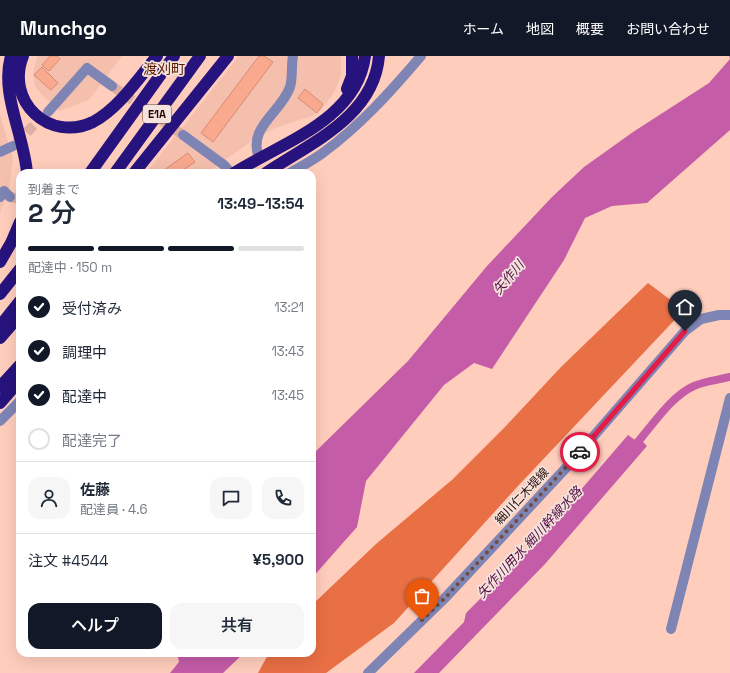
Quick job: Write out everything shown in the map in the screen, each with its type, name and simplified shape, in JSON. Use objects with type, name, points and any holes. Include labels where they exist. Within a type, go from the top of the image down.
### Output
[{"type":"highway","points":[[11,56],[7,72],[8,91],[24,150],[26,169]]},
{"type":"highway","points":[[23,56],[19,70],[19,80],[22,97],[26,105],[39,118],[56,126],[66,128],[84,126],[102,117],[126,94],[157,56]]},
{"type":"highway","name":"E1A","points":[[93,169],[174,56]]},
{"type":"highway","name":"E1A","points":[[118,169],[200,56]]},
{"type":"highway","points":[[137,169],[228,56]]},
{"type":"highway","points":[[322,122],[343,96],[349,86],[352,76],[352,56]]},
{"type":"highway","points":[[241,169],[307,132],[322,122],[338,108],[352,92],[362,74],[365,56]]},
{"type":"highway","points":[[362,99],[372,76],[375,56]]},
{"type":"highway","points":[[272,169],[314,143],[337,126],[356,108],[373,81],[379,56]]},
{"type":"highway","points":[[0,262],[11,244],[16,232]]},
{"type":"highway","points":[[0,294],[16,274]]},
{"type":"highway","points":[[0,326],[16,306]]},
{"type":"highway","points":[[0,338],[16,320]]},
{"type":"highway","points":[[0,387],[16,369]]},
{"type":"highway","points":[[0,403],[16,385]]},
{"type":"street","points":[[259,158],[256,146],[258,136],[287,94],[290,86],[293,56]]},
{"type":"street","points":[[297,169],[323,153],[368,114],[421,56]]},
{"type":"street","points":[[48,112],[87,68],[112,86]]},
{"type":"street","points":[[183,135],[228,169]]},
{"type":"street","points":[[0,152],[13,146]]},
{"type":"street","name":"細川仁木堤線","points":[[368,673],[444,599],[565,469],[685,331],[701,319],[719,315],[730,315]]},
{"type":"street","points":[[671,629],[730,398]]},
{"type":"street","points":[[0,421],[16,405]]},
{"type":"shaded area","points":[[38,56],[122,56],[89,100],[59,111],[41,94],[35,86],[33,74]]},
{"type":"shaded area","points":[[239,56],[341,56],[341,74],[338,84],[322,109],[312,116],[275,128],[256,138],[213,169],[149,169]]},
{"type":"shaded area","points":[[0,114],[13,159],[9,190],[0,213]]},
{"type":"shaded area","points":[[648,283],[684,310],[517,487],[394,623],[326,673],[258,673],[267,657],[316,657],[316,601],[376,544],[453,479],[504,428],[561,367]]},
{"type":"water","name":"矢作川","points":[[730,59],[730,130],[647,203],[612,206],[585,218],[564,260],[492,369],[474,363],[444,385],[366,481],[357,527],[316,573],[316,451],[408,361],[487,266],[552,197],[584,167],[633,132],[709,83]]},
{"type":"water","name":"矢作川用水 細川幹線水路","points":[[641,434],[646,438],[643,442],[647,446],[545,564],[439,673],[414,673],[464,622],[466,613],[529,550],[628,435],[635,440]]},
{"type":"water","points":[[178,657],[240,657],[223,673],[170,673],[179,662]]},
{"type":"building","points":[[50,56],[57,56],[60,59],[49,71],[42,65]]},
{"type":"building","points":[[259,56],[264,56],[273,62],[213,142],[201,133]]},
{"type":"building","points":[[42,67],[58,83],[51,90],[34,75]]},
{"type":"building","points":[[305,89],[323,104],[317,113],[298,98]]},
{"type":"building","points":[[188,153],[195,162],[185,169],[166,169]]},
{"type":"waterway","name":"矢作川用水 細川幹線水路","points":[[636,444],[670,404],[686,391],[703,383],[730,377]]},
{"type":"tunnel","points":[[112,86],[183,135]]},
{"type":"tunnel","points":[[16,143],[46,113]]},
{"type":"tunnel","points":[[10,197],[16,198]]},
{"type":"way so far","points":[[422,620],[444,599],[580,452]]},
{"type":"district","name":"渡刈町","points":[[164,69]]},
{"type":"route","points":[[580,452],[685,331]]}]
